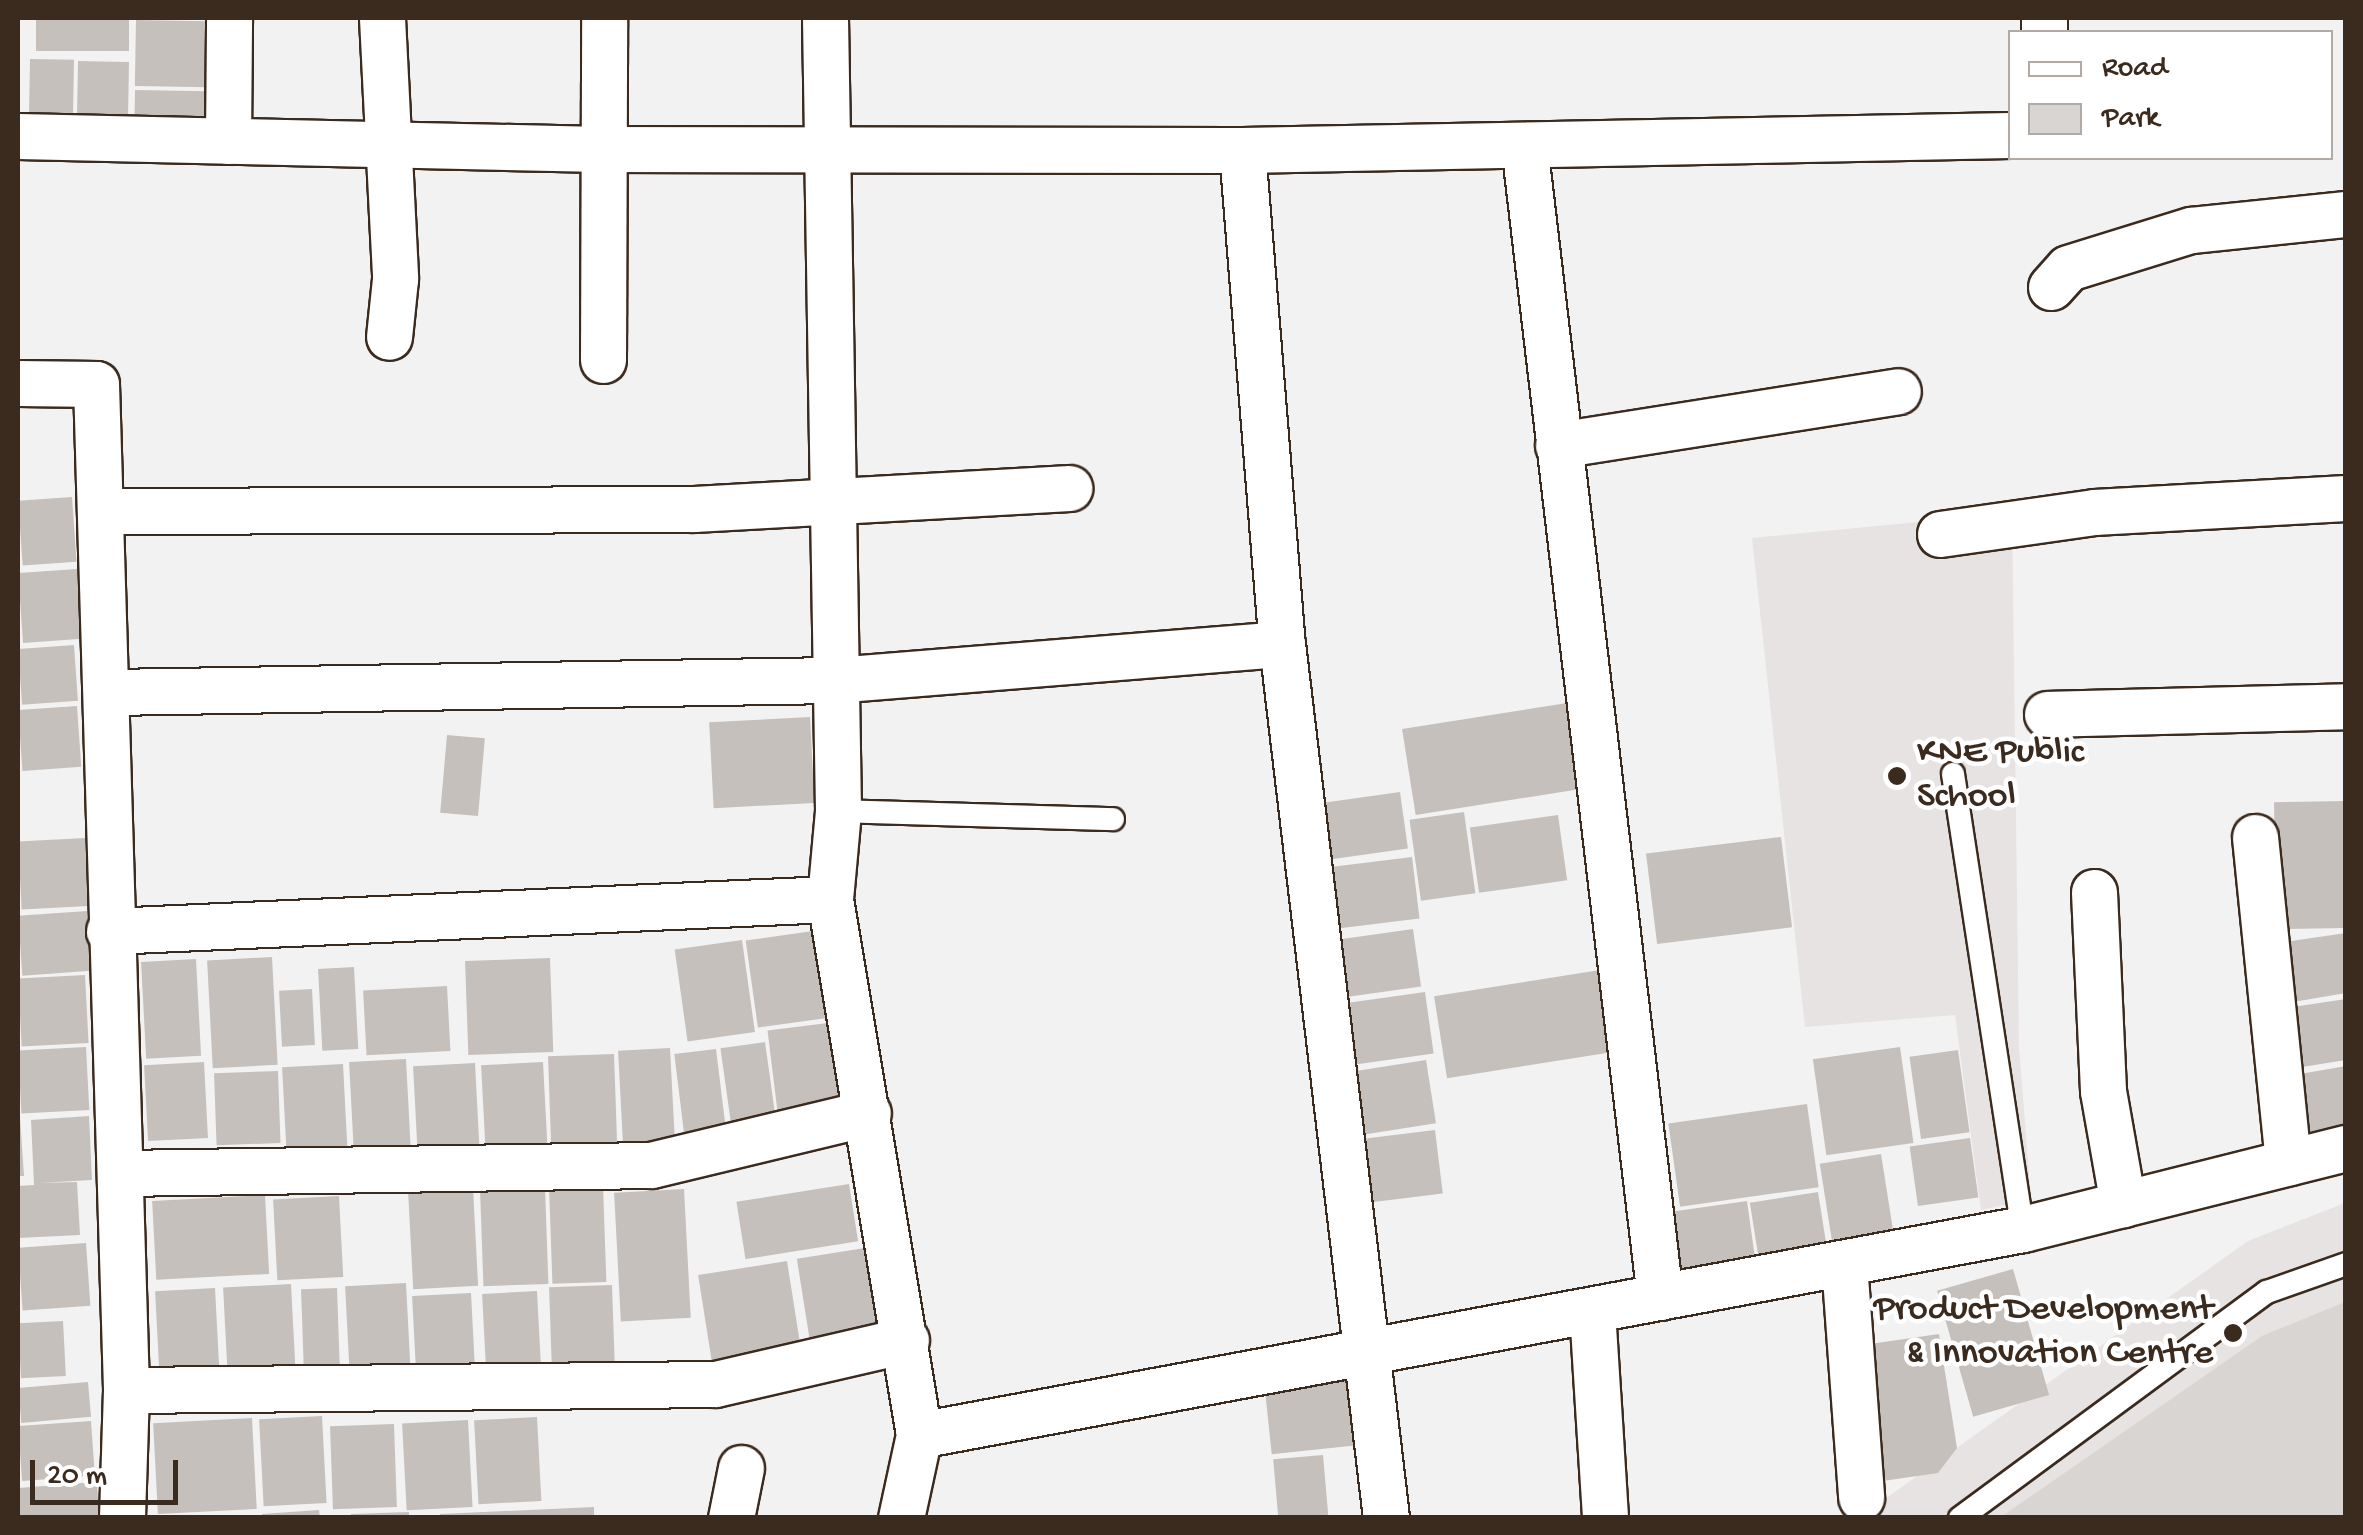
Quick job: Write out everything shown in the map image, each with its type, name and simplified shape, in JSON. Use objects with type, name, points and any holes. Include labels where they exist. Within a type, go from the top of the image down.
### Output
[{"type":"street","points":[[228,141],[229,18]]},
{"type":"street","points":[[382,18],[385,144],[395,279],[389,337]]},
{"type":"street","points":[[603,360],[604,18]]},
{"type":"street","points":[[825,18],[838,812],[830,899],[906,1340],[918,1436],[901,1518]]},
{"type":"street","points":[[18,136],[601,149],[1242,150],[2008,136]]},
{"type":"street","points":[[1524,145],[1660,1297]]},
{"type":"street","points":[[1242,150],[1282,644],[1386,1518]]},
{"type":"street","points":[[2050,287],[2083,262],[2192,230],[2346,214]]},
{"type":"street","points":[[18,383],[96,384],[110,692],[109,931],[126,1390],[122,1518]]},
{"type":"street","points":[[1558,444],[1898,391]]},
{"type":"street","points":[[102,510],[830,503],[1068,488]]},
{"type":"street","points":[[1940,534],[2094,512],[2346,498]]},
{"type":"street","points":[[110,692],[833,680],[1282,644]]},
{"type":"street","points":[[2047,714],[2346,706]]},
{"type":"street","points":[[2255,837],[2288,1162]]},
{"type":"street","points":[[2094,892],[2103,1091],[2123,1204]]},
{"type":"street","points":[[109,931],[830,899]]},
{"type":"street","points":[[120,1173],[651,1165],[868,1113]]},
{"type":"street","points":[[918,1436],[2023,1229],[2346,1148]]},
{"type":"street","points":[[1844,1263],[1861,1497]]},
{"type":"street","points":[[1592,1310],[1606,1518]]},
{"type":"street","points":[[126,1390],[715,1384],[906,1340]]},
{"type":"street","points":[[731,1518],[741,1468]]},
{"type":"lane","points":[[1954,774],[2023,1229]]},
{"type":"lane","points":[[838,812],[1113,818]]},
{"type":"lane","points":[[1960,1518],[2267,1292],[2346,1264]]},
{"type":"shaded area","name":"KNE Public School","points":[[2012,513],[2019,1047],[2031,1199],[1981,1210],[1955,1015],[1805,1027],[1752,538]]},
{"type":"shaded area","name":"Product Development & Innovation Centre","points":[[2345,1203],[2345,1517],[1858,1518],[2248,1241]]},
{"type":"green space","points":[[2345,1302],[2345,1517],[2001,1517],[2262,1336]]},
{"type":"building","points":[[36,18],[129,18],[129,51],[36,51]]},
{"type":"building","points":[[136,20],[209,21],[208,87],[135,86]]},
{"type":"building","points":[[30,59],[74,60],[73,131],[29,130]]},
{"type":"building","points":[[78,61],[129,62],[128,124],[77,123]]},
{"type":"building","points":[[135,90],[209,91],[208,122],[134,121]]},
{"type":"building","points":[[72,497],[77,562],[23,566],[18,501]]},
{"type":"building","points":[[77,569],[82,639],[23,643],[18,573]]},
{"type":"building","points":[[74,645],[78,701],[22,705],[18,649]]},
{"type":"building","points":[[1567,703],[1581,789],[1416,815],[1402,729]]},
{"type":"building","points":[[77,706],[81,767],[22,771],[18,710]]},
{"type":"building","points":[[810,717],[815,803],[714,808],[709,722]]},
{"type":"building","points":[[447,735],[485,738],[478,816],[440,813]]},
{"type":"building","points":[[1400,792],[1408,848],[1330,859],[1322,803]]},
{"type":"building","points":[[2344,801],[2346,928],[2276,929],[2274,802]]},
{"type":"building","points":[[1464,812],[1475,893],[1421,901],[1410,820]]},
{"type":"building","points":[[1558,815],[1567,880],[1479,893],[1470,827]]},
{"type":"building","points":[[1781,837],[1792,927],[1657,944],[1646,854]]},
{"type":"building","points":[[85,838],[89,906],[22,909],[18,842]]},
{"type":"building","points":[[1412,857],[1420,919],[1338,929],[1331,867]]},
{"type":"building","points":[[87,911],[91,971],[22,976],[18,916]]},
{"type":"building","points":[[1413,929],[1421,986],[1345,997],[1337,940]]},
{"type":"building","points":[[813,931],[825,1018],[758,1028],[746,940]]},
{"type":"building","points":[[2346,933],[2346,993],[2293,1002],[2284,942]]},
{"type":"building","points":[[742,940],[755,1032],[688,1042],[675,949]]},
{"type":"building","points":[[272,957],[278,1065],[213,1068],[207,960]]},
{"type":"building","points":[[550,958],[553,1052],[468,1055],[465,961]]},
{"type":"building","points":[[196,959],[201,1056],[146,1059],[141,962]]},
{"type":"building","points":[[354,967],[358,1049],[322,1051],[318,969]]},
{"type":"building","points":[[1600,970],[1613,1052],[1447,1078],[1434,996]]},
{"type":"building","points":[[85,975],[89,1043],[22,1046],[18,979]]},
{"type":"building","points":[[447,986],[450,1051],[367,1055],[363,990]]},
{"type":"building","points":[[312,989],[315,1045],[282,1047],[279,991]]},
{"type":"building","points":[[1425,992],[1434,1053],[1346,1066],[1338,1004]]},
{"type":"building","points":[[2346,999],[2346,1060],[2296,1068],[2286,1008]]},
{"type":"building","points":[[836,1022],[846,1103],[778,1112],[768,1030]]},
{"type":"building","points":[[765,1042],[776,1117],[731,1124],[720,1048]]},
{"type":"building","points":[[86,1047],[89,1110],[21,1113],[18,1051]]},
{"type":"building","points":[[1900,1047],[1913,1143],[1826,1155],[1813,1059]]},
{"type":"building","points":[[670,1048],[675,1141],[623,1144],[618,1051]]},
{"type":"building","points":[[716,1049],[726,1134],[685,1139],[674,1054]]},
{"type":"building","points":[[1958,1050],[1970,1132],[1921,1139],[1909,1057]]},
{"type":"building","points":[[614,1054],[617,1145],[551,1147],[548,1056]]},
{"type":"building","points":[[406,1059],[411,1145],[354,1148],[349,1062]]},
{"type":"building","points":[[1426,1060],[1436,1123],[1358,1136],[1348,1072]]},
{"type":"building","points":[[204,1062],[208,1138],[148,1141],[144,1065]]},
{"type":"building","points":[[543,1062],[548,1154],[486,1157],[481,1065]]},
{"type":"building","points":[[475,1063],[479,1145],[417,1148],[413,1066]]},
{"type":"building","points":[[343,1064],[348,1151],[287,1154],[282,1067]]},
{"type":"building","points":[[2346,1066],[2346,1141],[2306,1148],[2294,1075]]},
{"type":"building","points":[[278,1071],[281,1143],[217,1145],[214,1073]]},
{"type":"building","points":[[1807,1104],[1819,1187],[1680,1207],[1668,1123]]},
{"type":"building","points":[[89,1116],[92,1180],[39,1183],[77,1182],[80,1235],[18,1238],[18,1186],[34,1185],[31,1120]]},
{"type":"building","points":[[20,1117],[24,1176],[18,1176]]},
{"type":"building","points":[[1435,1130],[1443,1194],[1363,1203],[1356,1140]]},
{"type":"building","points":[[1970,1138],[1978,1197],[1918,1206],[1910,1146]]},
{"type":"building","points":[[1881,1154],[1894,1239],[1833,1249],[1820,1164]]},
{"type":"building","points":[[849,1184],[858,1241],[745,1259],[736,1202]]},
{"type":"building","points":[[603,1185],[606,1282],[552,1284],[549,1187]]},
{"type":"building","points":[[545,1187],[548,1284],[483,1286],[480,1189]]},
{"type":"building","points":[[473,1188],[478,1286],[413,1289],[408,1191]]},
{"type":"building","points":[[684,1189],[691,1318],[621,1321],[614,1193]]},
{"type":"building","points":[[1818,1192],[1827,1250],[1759,1261],[1750,1203]]},
{"type":"building","points":[[265,1195],[269,1274],[156,1280],[152,1201]]},
{"type":"building","points":[[339,1196],[343,1277],[277,1280],[273,1199]]},
{"type":"building","points":[[1747,1201],[1756,1265],[1682,1276],[1673,1211]]},
{"type":"building","points":[[86,1243],[90,1306],[23,1311],[18,1248]]},
{"type":"building","points":[[865,1248],[878,1333],[810,1344],[797,1259]]},
{"type":"building","points":[[787,1261],[802,1354],[713,1368],[698,1275]]},
{"type":"building","points":[[2013,1269],[2049,1395],[1973,1417],[1937,1291]]},
{"type":"building","points":[[406,1283],[411,1374],[350,1377],[345,1286]]},
{"type":"building","points":[[291,1284],[295,1367],[227,1370],[223,1288]]},
{"type":"building","points":[[612,1285],[615,1379],[552,1381],[549,1287]]},
{"type":"building","points":[[215,1288],[220,1374],[160,1377],[155,1291]]},
{"type":"building","points":[[337,1288],[340,1367],[304,1368],[301,1289]]},
{"type":"building","points":[[537,1291],[541,1374],[486,1377],[482,1294]]},
{"type":"building","points":[[471,1293],[475,1367],[416,1370],[412,1296]]},
{"type":"building","points":[[63,1321],[66,1376],[21,1378],[18,1323]]},
{"type":"building","points":[[1939,1334],[1957,1448],[1938,1473],[1883,1481],[1863,1345]]},
{"type":"building","points":[[1357,1376],[1364,1445],[1272,1454],[1265,1386]]},
{"type":"building","points":[[88,1382],[91,1417],[21,1423],[18,1388]]},
{"type":"building","points":[[322,1416],[327,1503],[264,1506],[259,1419]]},
{"type":"building","points":[[537,1417],[541,1501],[478,1504],[474,1420]]},
{"type":"building","points":[[252,1418],[257,1509],[158,1514],[153,1423]]},
{"type":"building","points":[[468,1420],[473,1507],[407,1510],[402,1423]]},
{"type":"building","points":[[91,1421],[95,1476],[22,1481],[18,1426]]},
{"type":"building","points":[[394,1424],[397,1507],[333,1509],[330,1426]]},
{"type":"building","points":[[1323,1455],[1328,1515],[1278,1518],[1273,1459]]},
{"type":"building","points":[[97,1482],[99,1518],[18,1518],[18,1488]]},
{"type":"building","points":[[594,1507],[594,1518],[440,1518],[440,1514]]},
{"type":"building","points":[[319,1510],[320,1518],[262,1518],[262,1514]]},
{"type":"building","points":[[409,1512],[409,1518],[351,1518],[351,1514]]},
{"type":"place","name":"KNE Public School","points":[[1897,776]]},
{"type":"place","name":"Product Development & Innovation Centre","points":[[2233,1333]]}]
